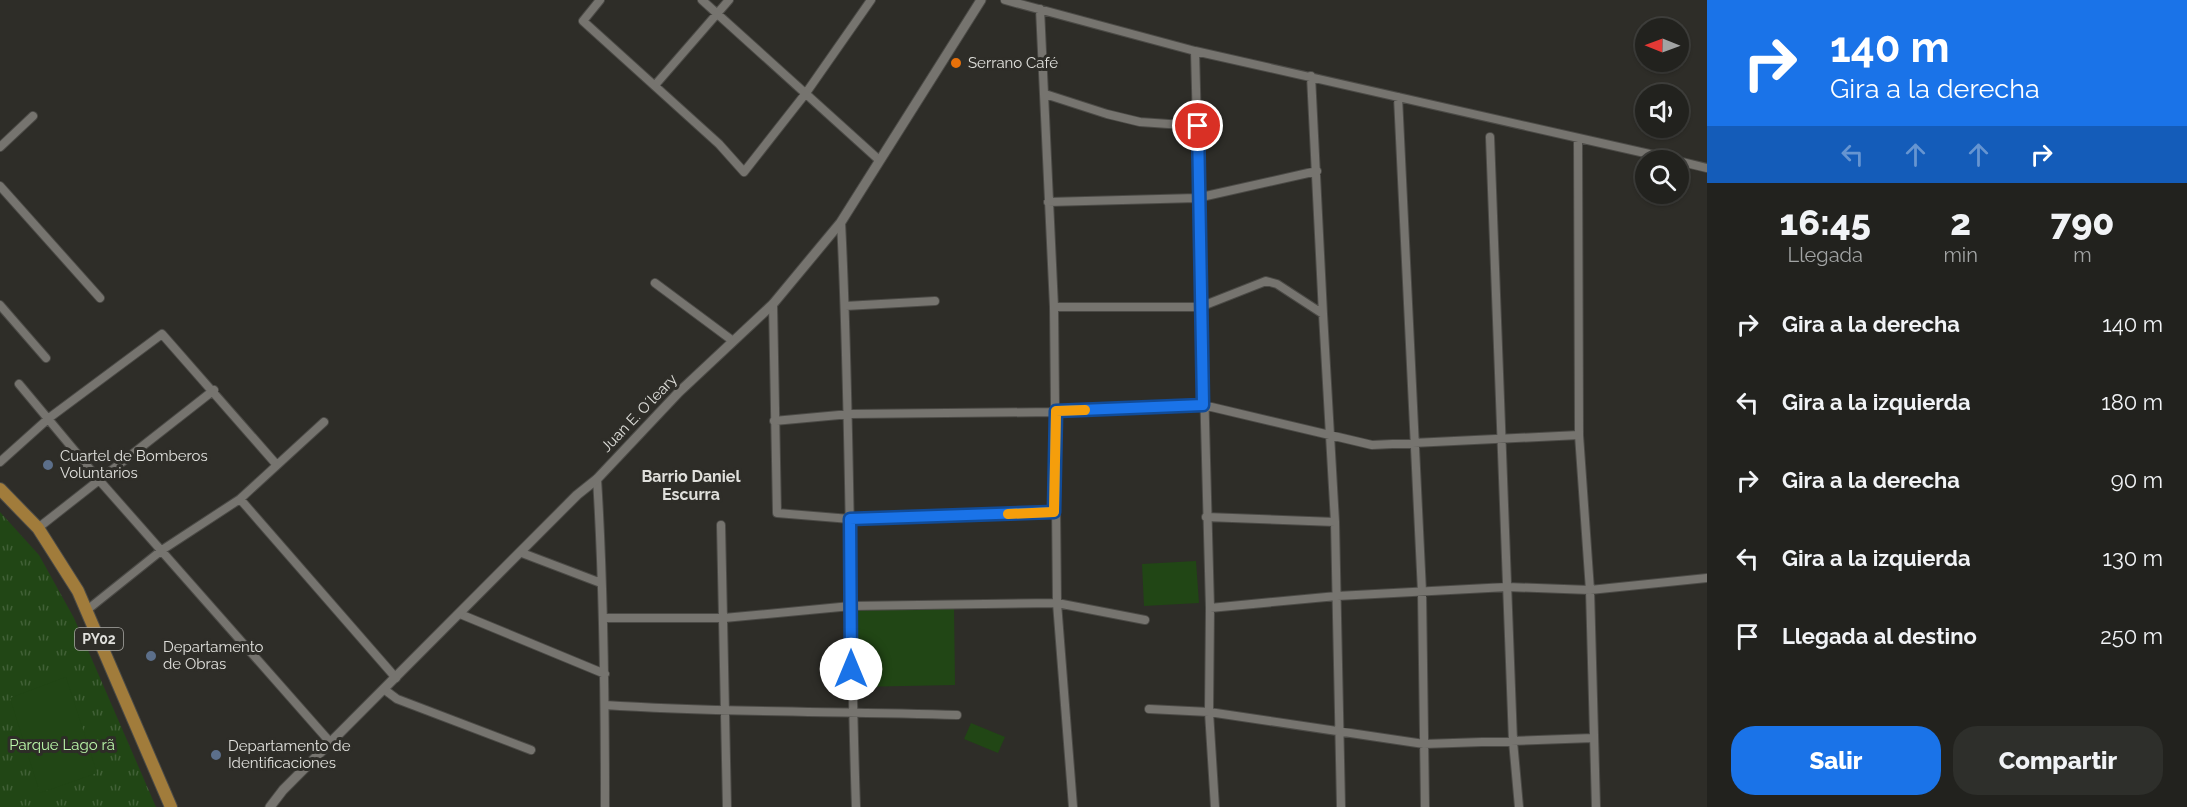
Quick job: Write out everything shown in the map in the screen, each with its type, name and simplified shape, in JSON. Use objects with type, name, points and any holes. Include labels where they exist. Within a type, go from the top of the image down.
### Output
[{"type":"main road","name":"PY02","points":[[0,489],[38,528],[62,561],[87,610],[171,807]]},
{"type":"street","points":[[600,0],[583,21],[656,84],[719,144],[744,172],[806,93],[871,0]]},
{"type":"street","points":[[702,0],[717,16],[878,159]]},
{"type":"street","points":[[656,84],[729,0]]},
{"type":"street","name":"Juan E. O´leary","points":[[270,807],[283,790],[330,742],[385,690],[578,495],[597,479],[680,392],[772,304],[841,222],[878,159],[981,0]]},
{"type":"street","points":[[1005,0],[1195,51],[1635,151]]},
{"type":"street","points":[[1040,9],[1054,307],[1056,411],[1054,512],[1057,603],[1073,807]]},
{"type":"street","points":[[1195,51],[1198,126],[1197,198],[1210,608],[1209,712],[1215,807]]},
{"type":"street","points":[[1311,76],[1335,522],[1341,807]]},
{"type":"street","points":[[1045,94],[1140,122],[1198,126]]},
{"type":"street","points":[[1398,97],[1422,592],[1425,807]]},
{"type":"street","points":[[0,147],[33,116]]},
{"type":"street","points":[[1490,137],[1513,741],[1519,807]]},
{"type":"street","points":[[1578,138],[1579,435],[1590,591],[1596,807]]},
{"type":"street","points":[[1689,164],[1707,168]]},
{"type":"street","points":[[1048,202],[1197,198],[1317,171]]},
{"type":"street","points":[[0,186],[100,298]]},
{"type":"street","points":[[841,222],[850,414],[852,712],[856,807]]},
{"type":"street","points":[[1054,307],[1200,307],[1266,281],[1277,284],[1323,314]]},
{"type":"street","points":[[655,283],[733,341]]},
{"type":"street","points":[[845,306],[935,301]]},
{"type":"street","points":[[772,304],[777,513],[850,519],[1054,512]]},
{"type":"street","points":[[0,305],[46,358]]},
{"type":"street","points":[[0,462],[49,418],[162,334],[214,390],[276,464]]},
{"type":"street","points":[[19,384],[99,480],[330,742]]},
{"type":"street","points":[[38,528],[214,390]]},
{"type":"street","points":[[774,421],[850,414],[1056,411],[1203,405],[1372,445],[1415,441],[1579,435]]},
{"type":"street","points":[[87,610],[162,550],[240,499],[324,422]]},
{"type":"street","points":[[597,479],[601,583],[605,618],[605,807]]},
{"type":"street","points":[[240,499],[396,678]]},
{"type":"street","points":[[1206,517],[1335,522]]},
{"type":"street","points":[[721,525],[727,807]]},
{"type":"street","points":[[522,553],[601,583]]},
{"type":"street","points":[[1210,608],[1337,596],[1507,587],[1590,591],[1707,578]]},
{"type":"street","points":[[605,618],[724,618],[851,606],[1057,603],[1145,620]]},
{"type":"street","points":[[460,614],[605,674]]},
{"type":"street","points":[[385,690],[398,699],[531,750]]},
{"type":"street","points":[[605,705],[724,712],[957,715]]},
{"type":"street","points":[[1149,709],[1209,712],[1424,744],[1593,738]]},
{"type":"green space","name":"Parque Lago rã","points":[[0,512],[39,555],[74,618],[156,807],[0,807]]},
{"type":"green space","points":[[1196,561],[1199,603],[1144,606],[1142,564]]},
{"type":"green space","points":[[954,606],[955,685],[855,687],[853,608]]},
{"type":"green space","points":[[66,677],[97,773],[40,793],[10,698]]},
{"type":"green space","points":[[971,723],[1005,737],[998,753],[964,739]]},
{"type":"slow traffic","points":[[1008,514],[1054,512],[1056,411],[1085,410]]},
{"type":"place","name":"Serrano Café","points":[[956,63]]},
{"type":"place","name":"Cuartel de Bomberos Voluntarios","points":[[48,465]]},
{"type":"place","name":"Departamento de Obras","points":[[151,656]]},
{"type":"place","name":"Departamento de Identificaciones","points":[[216,755]]},
{"type":"district","name":"Barrio Daniel Escurra","points":[[691,485]]},
{"type":"route","points":[[851,669],[850,519],[1054,512],[1056,411],[1203,405],[1197,198],[1198,126]]}]
